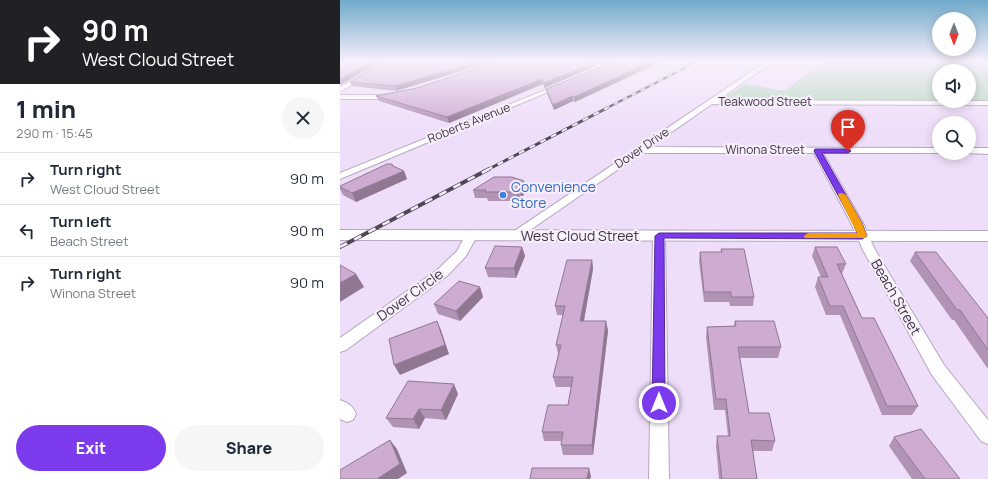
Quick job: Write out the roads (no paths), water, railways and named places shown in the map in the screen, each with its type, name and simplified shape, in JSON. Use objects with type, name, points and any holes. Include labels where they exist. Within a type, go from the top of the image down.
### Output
[{"type":"main road","name":"West Cloud Street","points":[[340,235],[988,236]]},
{"type":"street","points":[[340,90],[351,83]]},
{"type":"street","name":"Roberts Avenue","points":[[340,176],[566,83]]},
{"type":"street","name":"Dover Drive","points":[[513,236],[738,83]]},
{"type":"street","points":[[340,97],[384,97],[398,94]]},
{"type":"street","name":"Teakwood Street","points":[[710,102],[988,102]]},
{"type":"street","name":"Winona Street","points":[[639,150],[932,151]]},
{"type":"street","name":"Beach Street","points":[[817,151],[857,223],[868,250],[938,370],[988,435]]},
{"type":"street","points":[[976,151],[988,151]]},
{"type":"street","name":"Dover Circle","points":[[340,346],[442,273],[462,253],[471,236]]},
{"type":"street","points":[[659,236],[659,479]]},
{"type":"railway","points":[[605,109],[655,83]]},
{"type":"railway","points":[[487,170],[607,108]]},
{"type":"railway","points":[[340,247],[489,169]]},
{"type":"place","name":"Convenience Store","points":[[503,195]]}]
